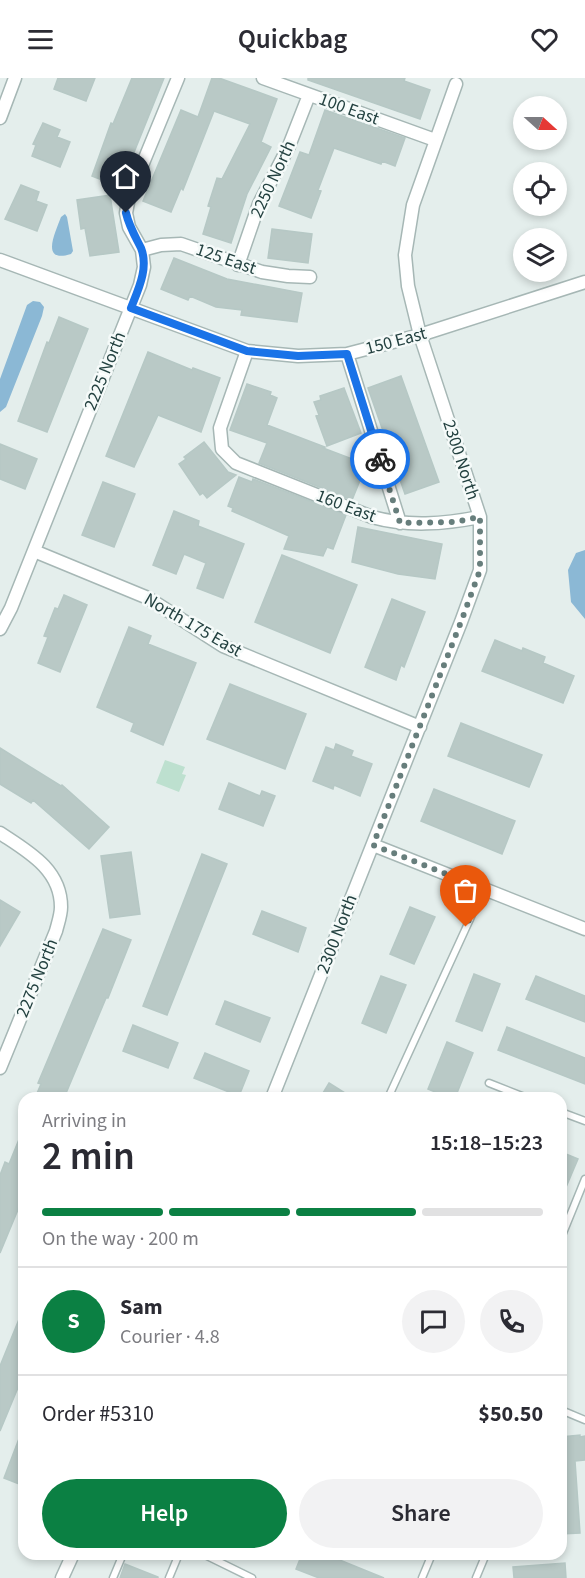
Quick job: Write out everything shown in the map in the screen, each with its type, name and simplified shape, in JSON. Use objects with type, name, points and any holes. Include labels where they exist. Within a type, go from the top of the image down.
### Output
[{"type":"street","points":[[0,118],[15,78]]},
{"type":"street","name":"2225 North","points":[[0,629],[34,551],[140,285],[144,267],[142,250],[129,227],[126,213],[129,197],[178,78]]},
{"type":"street","name":"100 East","points":[[263,78],[435,140]]},
{"type":"street","name":"2300 North","points":[[274,1092],[480,570],[480,517],[420,335],[408,286],[405,255],[413,205],[456,84]]},
{"type":"street","name":"2250 North","points":[[238,265],[260,204],[289,146],[309,95]]},
{"type":"street","name":"125 East","points":[[142,250],[161,245],[181,244],[262,272],[310,277]]},
{"type":"street","name":"150 East","points":[[0,260],[247,351],[298,356],[347,354],[420,335],[585,282]]},
{"type":"street","name":"160 East","points":[[247,351],[220,428],[222,449],[236,463],[372,518],[400,523],[454,522],[480,517]]},
{"type":"street","points":[[347,354],[400,523]]},
{"type":"street","name":"North 175 East","points":[[34,551],[148,598],[224,646],[420,727]]},
{"type":"street","name":"2275 North","points":[[0,833],[48,868],[58,886],[61,907],[56,931],[0,1068]]},
{"type":"street","points":[[373,845],[585,929]]},
{"type":"street","points":[[62,1578],[70,1560]]},
{"type":"lane","points":[[391,1092],[482,888]]},
{"type":"lane","points":[[489,1083],[512,1092]]},
{"type":"lane","points":[[567,1114],[585,1121]]},
{"type":"lane","points":[[567,1223],[585,1179]]},
{"type":"lane","points":[[567,1412],[585,1420]]},
{"type":"lane","points":[[113,1578],[120,1560]]},
{"type":"lane","points":[[168,1578],[176,1560]]},
{"type":"lane","points":[[214,1560],[252,1578]]},
{"type":"lane","points":[[422,1578],[428,1560]]},
{"type":"lane","points":[[476,1578],[484,1560]]},
{"type":"green space","points":[[165,760],[185,767],[182,774],[186,775],[179,792],[156,783]]},
{"type":"water","points":[[65,214],[73,251],[71,254],[61,256],[52,250],[52,244],[61,217]]},
{"type":"water","points":[[33,301],[40,302],[44,307],[42,316],[6,407],[0,412],[0,379],[27,305]]},
{"type":"water","points":[[585,550],[585,619],[571,602],[568,570],[576,553]]},
{"type":"building","points":[[58,78],[95,78],[86,101],[54,89]]},
{"type":"building","points":[[132,78],[164,78],[120,187],[92,176],[111,123],[113,124]]},
{"type":"building","points":[[212,78],[219,78],[277,99],[261,142],[271,147],[247,194],[231,243],[203,234],[211,207],[208,206],[217,178],[222,179],[250,124],[214,111],[183,190],[181,188],[171,212],[143,201],[181,110],[198,117]]},
{"type":"building","points":[[308,78],[405,78],[404,81],[430,90],[420,119],[308,80]]},
{"type":"building","points":[[325,110],[405,138],[395,166],[382,161],[381,164],[334,148],[318,190],[321,191],[311,218],[279,206],[300,152],[309,155]]},
{"type":"building","points":[[43,123],[60,130],[57,137],[70,142],[60,167],[32,156],[36,145],[33,144]]},
{"type":"building","points":[[21,185],[39,192],[36,201],[47,205],[37,231],[5,219]]},
{"type":"building","points":[[110,195],[119,252],[90,256],[85,228],[81,229],[77,200]]},
{"type":"building","points":[[272,229],[312,234],[308,263],[268,258]]},
{"type":"building","points":[[174,258],[227,279],[302,293],[297,322],[241,315],[242,310],[216,307],[190,296],[188,300],[161,289]]},
{"type":"building","points":[[59,317],[88,329],[47,432],[18,421],[47,342],[49,343]]},
{"type":"building","points":[[148,352],[192,370],[193,368],[220,378],[201,432],[158,415],[134,467],[106,456]]},
{"type":"building","points":[[401,376],[439,482],[405,494],[368,388]]},
{"type":"building","points":[[247,384],[271,392],[270,395],[277,398],[267,425],[360,462],[359,465],[365,468],[352,500],[259,463],[267,443],[230,430]]},
{"type":"building","points":[[344,388],[361,433],[327,446],[316,416],[319,415],[314,402],[321,400],[320,396]]},
{"type":"building","points":[[204,442],[228,472],[236,475],[207,498],[203,493],[200,495],[179,464],[186,459],[184,457]]},
{"type":"building","points":[[0,444],[37,459],[25,489],[0,479]]},
{"type":"building","points":[[239,477],[252,482],[253,479],[346,515],[333,549],[327,547],[323,556],[284,549],[289,536],[232,511],[233,508],[228,506]]},
{"type":"building","points":[[103,482],[135,494],[114,547],[82,535]]},
{"type":"building","points":[[174,511],[199,521],[198,526],[244,544],[223,598],[197,588],[206,563],[184,554],[176,574],[153,565]]},
{"type":"building","points":[[358,527],[442,544],[435,579],[398,574],[352,562]]},
{"type":"building","points":[[282,555],[357,585],[330,653],[255,622]]},
{"type":"building","points":[[64,595],[87,605],[60,672],[38,663],[48,637],[44,636],[55,608],[58,609]]},
{"type":"building","points":[[392,599],[425,612],[404,667],[401,665],[396,680],[365,667]]},
{"type":"building","points":[[129,627],[151,636],[148,644],[196,663],[163,745],[131,731],[134,723],[97,707]]},
{"type":"building","points":[[495,640],[545,657],[543,663],[574,676],[563,703],[482,671]]},
{"type":"building","points":[[230,684],[306,714],[285,769],[207,739]]},
{"type":"building","points":[[461,723],[542,755],[529,787],[448,756]]},
{"type":"building","points":[[336,744],[353,751],[351,756],[372,764],[360,796],[334,785],[333,789],[313,781],[326,747],[334,750]]},
{"type":"building","points":[[0,748],[62,785],[109,827],[89,849],[33,800],[31,803],[0,784]]},
{"type":"building","points":[[229,783],[260,796],[262,791],[275,796],[263,826],[219,809]]},
{"type":"building","points":[[434,789],[515,821],[502,854],[421,821]]},
{"type":"building","points":[[131,852],[140,914],[110,918],[101,856]]},
{"type":"building","points":[[202,854],[227,864],[167,1015],[143,1006]]},
{"type":"building","points":[[0,900],[20,912],[0,946]]},
{"type":"building","points":[[410,907],[435,917],[414,964],[390,954]]},
{"type":"building","points":[[262,911],[306,928],[298,952],[253,934]]},
{"type":"building","points":[[103,929],[131,940],[67,1092],[38,1092],[41,1084],[38,1083]]},
{"type":"building","points":[[474,974],[500,984],[482,1031],[456,1021]]},
{"type":"building","points":[[381,976],[406,985],[386,1033],[362,1023]]},
{"type":"building","points":[[536,976],[585,996],[585,1022],[526,999]]},
{"type":"building","points":[[225,1001],[270,1018],[260,1042],[216,1024]]},
{"type":"building","points":[[133,1025],[178,1043],[168,1068],[123,1051]]},
{"type":"building","points":[[507,1027],[585,1058],[585,1084],[498,1050]]},
{"type":"building","points":[[447,1042],[473,1053],[457,1092],[435,1092],[428,1089]]},
{"type":"building","points":[[205,1053],[249,1071],[241,1092],[229,1092],[194,1078]]},
{"type":"building","points":[[329,1083],[343,1092],[324,1092]]},
{"type":"building","points":[[18,1142],[18,1210],[0,1253],[0,1175],[5,1162],[9,1164]]},
{"type":"building","points":[[567,1154],[578,1159],[567,1185]]},
{"type":"building","points":[[18,1322],[18,1388],[0,1431],[0,1366]]},
{"type":"building","points":[[567,1436],[585,1436],[585,1460],[575,1461],[580,1533],[567,1534]]},
{"type":"building","points":[[18,1441],[18,1484],[4,1478]]},
{"type":"building","points":[[300,1560],[340,1560],[384,1578],[319,1578],[296,1569]]},
{"type":"building","points":[[565,1563],[566,1578],[514,1578],[513,1567]]},
{"type":"building","points":[[125,1564],[158,1577],[158,1578],[120,1578]]},
{"type":"way so far","points":[[380,459],[400,523],[454,522],[480,517],[480,570],[373,845],[482,888],[466,927]]},
{"type":"route","points":[[126,213],[129,227],[142,250],[144,267],[131,308],[247,351],[298,356],[347,354],[380,459]]}]
